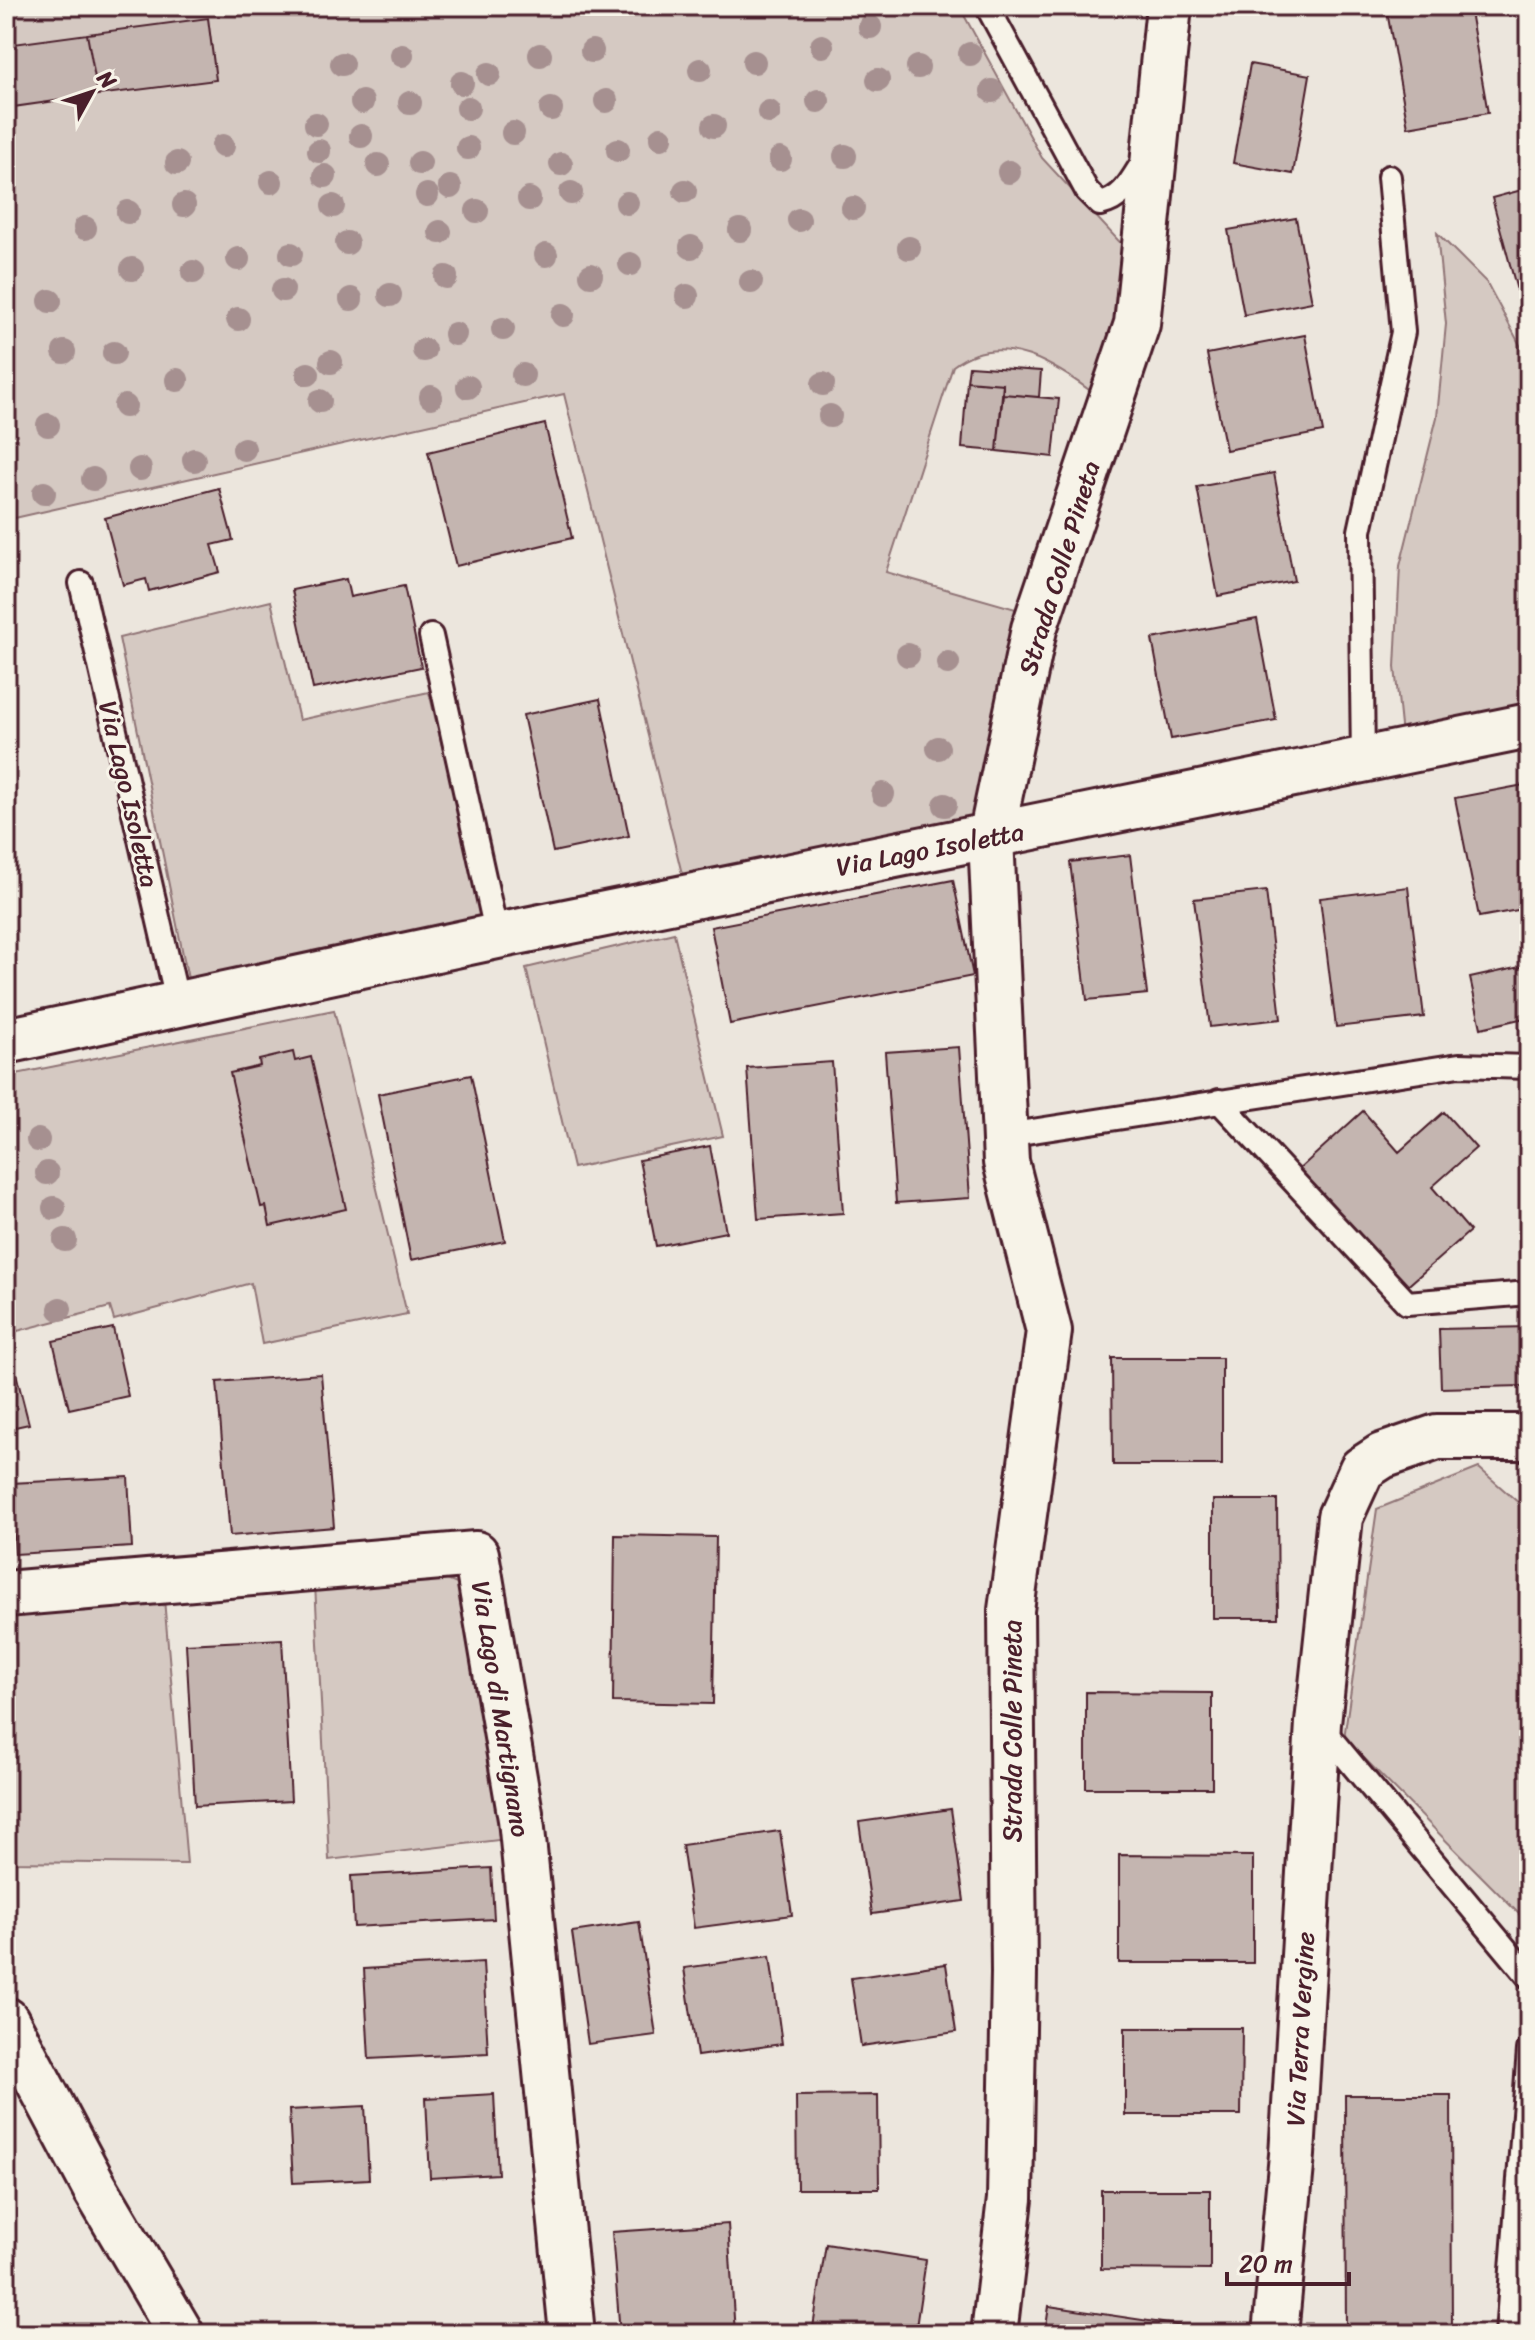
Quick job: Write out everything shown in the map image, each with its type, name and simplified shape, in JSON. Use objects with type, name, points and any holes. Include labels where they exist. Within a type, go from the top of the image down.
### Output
[{"type":"street","name":"Strada Colle Pineta","points":[[994,2334],[1010,2199],[1014,1973],[1011,1610],[1049,1331],[1006,1162],[991,837],[1034,629],[1137,324],[1169,6]]},
{"type":"street","name":"Via Lago Isoletta","points":[[6,1041],[497,936],[1529,726]]},
{"type":"street","name":"Via Terra Vergine","points":[[1275,2334],[1292,2155],[1318,1723],[1340,1517],[1362,1469],[1382,1456],[1437,1437],[1529,1437]]},
{"type":"street","name":"Via Lago di Martignano","points":[[6,1594],[476,1554],[521,1819],[572,2334]]},
{"type":"street","points":[[6,2020],[95,2188],[181,2334]]},
{"type":"lane","points":[[987,6],[1087,191],[1100,204],[1112,202],[1126,190],[1155,144]]},
{"type":"lane","points":[[1363,759],[1360,531],[1403,332],[1389,177]]},
{"type":"lane","name":"Via Lago Isoletta","points":[[81,583],[178,1004]]},
{"type":"lane","points":[[431,636],[497,936]]},
{"type":"lane","points":[[1007,1135],[1459,1065],[1529,1067]]},
{"type":"lane","points":[[1219,1101],[1407,1303],[1529,1293]]},
{"type":"lane","points":[[1318,1723],[1529,1977]]},
{"type":"lane","points":[[1507,2334],[1529,2050]]},
{"type":"shaded area","points":[[6,6],[959,6],[1042,158],[1129,252],[1100,398],[1048,364],[1010,351],[991,350],[972,355],[953,366],[886,572],[1033,614],[979,820],[683,878],[564,394],[6,520]]},
{"type":"shaded area","points":[[1437,233],[1487,283],[1529,362],[1529,711],[1402,736],[1395,667],[1400,566],[1437,417],[1446,324]]},
{"type":"shaded area","points":[[271,601],[299,720],[429,692],[484,920],[190,989],[119,638]]},
{"type":"shaded area","points":[[674,933],[723,1136],[573,1168],[526,968]]},
{"type":"shaded area","points":[[334,1010],[407,1314],[262,1344],[251,1283],[114,1320],[110,1307],[6,1334],[6,1076]]},
{"type":"shaded area","points":[[1479,1468],[1529,1512],[1529,1924],[1344,1738],[1377,1509]]},
{"type":"shaded area","points":[[427,1572],[472,1590],[516,1838],[329,1860],[315,1584]]},
{"type":"shaded area","points":[[164,1599],[187,1864],[6,1862],[6,1610]]},
{"type":"building","points":[[1386,6],[1469,6],[1488,113],[1408,127]]},
{"type":"building","points":[[208,18],[216,80],[98,95],[87,34]]},
{"type":"building","points":[[87,34],[98,95],[6,108],[6,45]]},
{"type":"building","points":[[1250,64],[1310,75],[1293,174],[1233,163]]},
{"type":"building","points":[[1529,188],[1529,331],[1528,331],[1492,198]]},
{"type":"building","points":[[1296,218],[1312,302],[1244,315],[1228,230]]},
{"type":"building","points":[[1305,335],[1323,432],[1226,450],[1207,354]]},
{"type":"building","points":[[969,366],[1041,371],[1039,397],[1003,394],[1003,384],[967,381]]},
{"type":"building","points":[[967,381],[1003,384],[997,451],[962,448]]},
{"type":"building","points":[[1003,394],[1059,399],[1053,457],[997,451]]},
{"type":"building","points":[[545,424],[572,538],[456,566],[428,452]]},
{"type":"building","points":[[1274,473],[1294,581],[1218,596],[1197,487]]},
{"type":"building","points":[[219,488],[233,540],[212,545],[220,572],[149,591],[146,579],[123,585],[105,518]]},
{"type":"building","points":[[346,579],[350,597],[404,586],[421,667],[313,689],[292,590]]},
{"type":"building","points":[[1257,619],[1276,720],[1171,739],[1152,639]]},
{"type":"building","points":[[600,699],[629,836],[553,852],[523,715]]},
{"type":"building","points":[[1529,784],[1529,908],[1479,917],[1455,798]]},
{"type":"building","points":[[1130,855],[1147,994],[1087,1000],[1070,862]]},
{"type":"building","points":[[953,880],[973,976],[730,1024],[711,927]]},
{"type":"building","points":[[1408,887],[1424,1017],[1336,1027],[1320,898]]},
{"type":"building","points":[[1266,891],[1281,1019],[1210,1027],[1194,899]]},
{"type":"building","points":[[1529,965],[1529,1017],[1481,1028],[1470,978]]},
{"type":"building","points":[[959,1047],[970,1198],[896,1203],[885,1052]]},
{"type":"building","points":[[293,1052],[295,1061],[311,1057],[346,1209],[270,1226],[266,1206],[261,1207],[230,1073],[260,1066],[259,1060]]},
{"type":"building","points":[[832,1062],[843,1213],[758,1219],[747,1068]]},
{"type":"building","points":[[471,1075],[505,1241],[411,1260],[378,1094]]},
{"type":"building","points":[[1363,1111],[1399,1152],[1444,1112],[1476,1148],[1432,1187],[1470,1231],[1403,1290],[1297,1171]]},
{"type":"building","points":[[710,1146],[726,1232],[656,1246],[639,1160]]},
{"type":"building","points":[[1529,1327],[1529,1425],[1524,1425],[1523,1386],[1441,1388],[1439,1329]]},
{"type":"building","points":[[113,1328],[128,1396],[69,1409],[53,1341]]},
{"type":"building","points":[[10,1350],[29,1424],[6,1429],[6,1352]]},
{"type":"building","points":[[1112,1358],[1222,1358],[1222,1465],[1113,1465]]},
{"type":"building","points":[[321,1374],[334,1527],[230,1536],[217,1382]]},
{"type":"building","points":[[128,1477],[132,1547],[15,1554],[11,1483]]},
{"type":"building","points":[[1213,1500],[1277,1500],[1278,1618],[1213,1618]]},
{"type":"building","points":[[615,1535],[716,1537],[713,1704],[613,1702]]},
{"type":"building","points":[[282,1639],[291,1801],[195,1806],[186,1644]]},
{"type":"building","points":[[1086,1692],[1212,1693],[1212,1788],[1086,1788]]},
{"type":"building","points":[[951,1809],[964,1901],[872,1914],[859,1822]]},
{"type":"building","points":[[780,1831],[792,1915],[694,1928],[682,1845]]},
{"type":"building","points":[[1119,1855],[1253,1856],[1253,1963],[1119,1963]]},
{"type":"building","points":[[491,1868],[494,1919],[354,1927],[351,1876]]},
{"type":"building","points":[[639,1922],[656,2035],[588,2044],[572,1932]]},
{"type":"building","points":[[770,1956],[782,2044],[697,2056],[684,1968]]},
{"type":"building","points":[[483,1962],[488,2053],[369,2059],[364,1969]]},
{"type":"building","points":[[946,1964],[956,2032],[861,2046],[851,1978]]},
{"type":"building","points":[[1125,2028],[1242,2028],[1241,2115],[1125,2115]]},
{"type":"building","points":[[494,2094],[498,2174],[430,2178],[426,2098]]},
{"type":"building","points":[[878,2095],[879,2189],[797,2189],[796,2096]]},
{"type":"building","points":[[1345,2095],[1451,2095],[1452,2334],[1346,2334]]},
{"type":"building","points":[[365,2106],[369,2179],[293,2183],[289,2110]]},
{"type":"building","points":[[1101,2190],[1210,2190],[1210,2270],[1101,2269]]},
{"type":"building","points":[[728,2224],[735,2334],[620,2334],[612,2232]]},
{"type":"building","points":[[826,2244],[926,2260],[915,2334],[812,2334]]},
{"type":"building","points":[[1049,2306],[1216,2331],[1216,2334],[1045,2334]]}]
